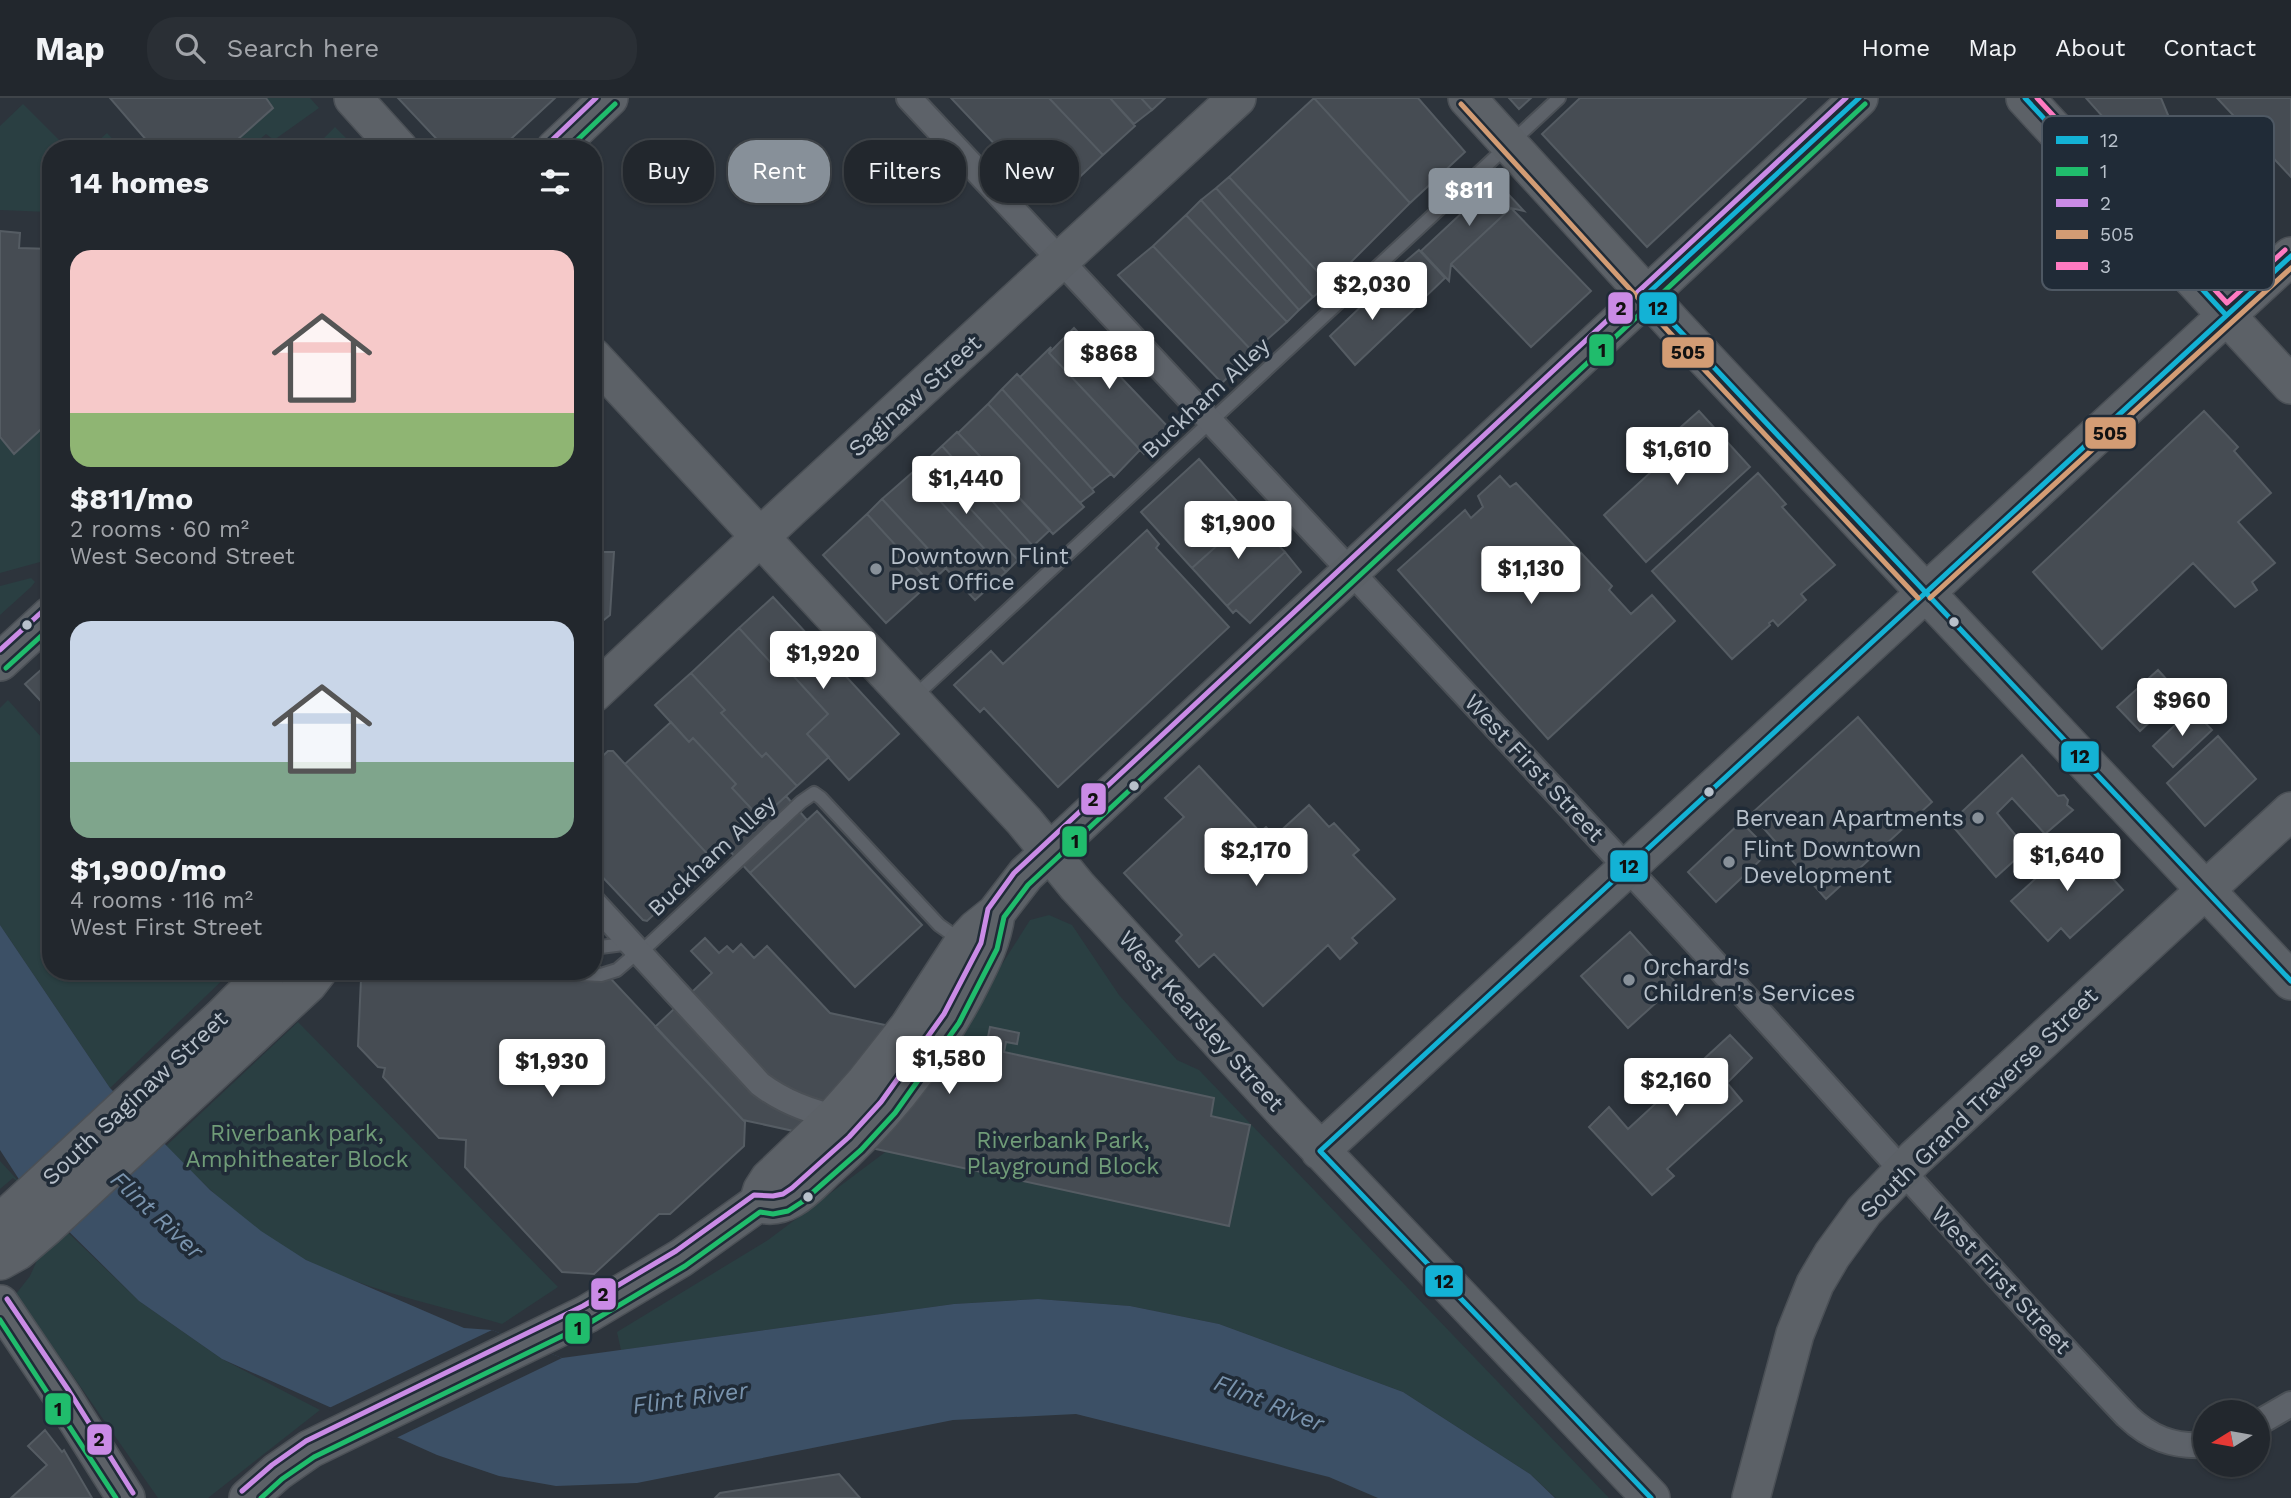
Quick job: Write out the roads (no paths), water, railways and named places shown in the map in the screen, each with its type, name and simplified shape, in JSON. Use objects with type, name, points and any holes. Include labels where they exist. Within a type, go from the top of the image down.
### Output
[{"type":"street","points":[[353,98],[392,140]]},
{"type":"street","points":[[565,140],[609,98]]},
{"type":"street","name":"West First Street","points":[[909,98],[1628,869],[1903,1170],[1937,1211],[2132,1421],[2152,1437],[2193,1445]]},
{"type":"street","name":"Saginaw Street","points":[[602,686],[1237,98]]},
{"type":"street","points":[[1467,98],[1646,295],[2291,981]]},
{"type":"street","points":[[758,1203],[773,1205],[786,1202],[797,1195],[872,1125],[908,1082],[942,1034],[974,949],[976,929],[996,913],[1021,879],[1859,98]]},
{"type":"street","points":[[2025,98],[2042,116]]},
{"type":"street","points":[[2274,271],[2291,256]]},
{"type":"street","points":[[2203,290],[2291,386]]},
{"type":"street","points":[[1320,1150],[2254,290]]},
{"type":"street","name":"West Kearsley Street","points":[[602,380],[761,537],[1320,1150],[1651,1498]]},
{"type":"street","points":[[0,662],[42,623]]},
{"type":"street","name":"South Grand Traverse Street","points":[[1751,1498],[1789,1354],[1808,1299],[1843,1238],[1903,1170],[2291,811]]},
{"type":"street","points":[[602,911],[760,1084],[790,1103],[834,1117],[872,1125]]},
{"type":"street","points":[[248,1498],[299,1456],[587,1314],[681,1258],[758,1203],[769,1179],[834,1117],[974,949]]},
{"type":"street","name":"South Saginaw Street","points":[[234,1028],[263,980]]},
{"type":"street","name":"South Saginaw Street","points":[[0,1261],[18,1251],[23,1218],[234,1028],[311,980]]},
{"type":"street","points":[[0,1304],[126,1498]]},
{"type":"street","points":[[2270,1416],[2291,1404]]},
{"type":"lane","name":"Buckham Alley","points":[[911,699],[1559,98]]},
{"type":"lane","name":"Buckham Alley","points":[[602,975],[617,970],[801,802],[815,794],[939,925],[974,949]]},
{"type":"lane","points":[[602,948],[637,949]]},
{"type":"water","name":"Flint River","points":[[0,925],[110,1088],[210,1190],[261,1231],[306,1260],[464,1328],[492,1330],[562,1358],[954,1304],[1038,1299],[1130,1306],[1219,1324],[1403,1392],[1530,1474],[1555,1498],[1378,1498],[1329,1477],[1076,1414],[953,1420],[637,1483],[556,1486],[499,1476],[437,1455],[222,1359],[139,1301],[24,1187],[0,1150]]},
{"type":"place","name":"Downtown Flint Post Office","points":[[876,569]]},
{"type":"place","name":"Bervean Apartments","points":[[1978,818]]},
{"type":"place","name":"Flint Downtown Development","points":[[1729,862]]},
{"type":"place","name":"Orchard's Children's Services","points":[[1629,980]]},
{"type":"park label","name":"Riverbank park, Amphitheater Block","points":[[297,1146]]},
{"type":"park label","name":"Riverbank Park, Playground Block","points":[[1063,1153]]}]
